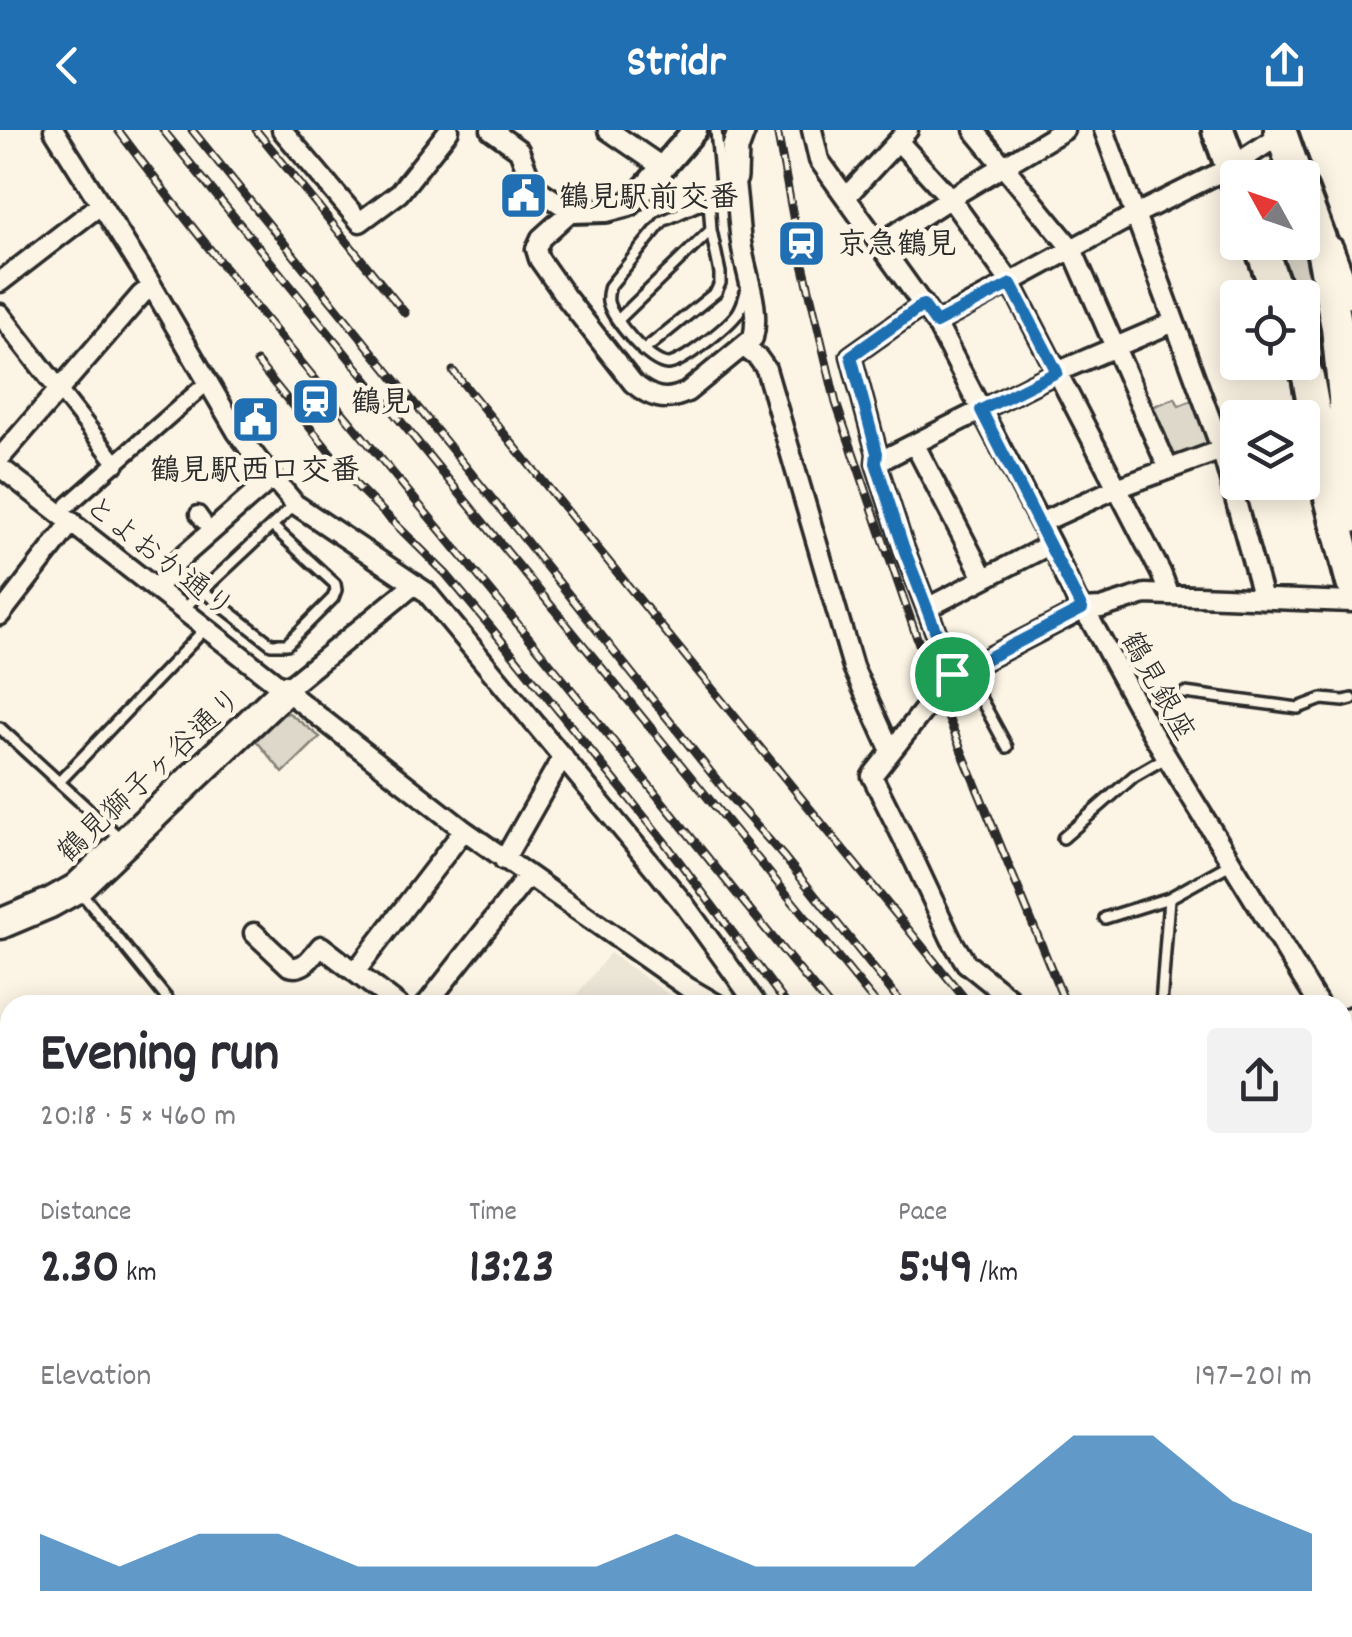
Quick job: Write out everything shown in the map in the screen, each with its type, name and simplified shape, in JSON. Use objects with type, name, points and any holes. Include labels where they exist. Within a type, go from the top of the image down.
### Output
[{"type":"highway","points":[[1218,130],[1228,160]]},
{"type":"highway","points":[[1320,240],[1337,327],[1352,517]]},
{"type":"highway","points":[[1320,462],[1352,583]]},
{"type":"main road","points":[[734,177],[734,149],[742,130]]},
{"type":"main road","name":"鶴見獅子ヶ谷通り","points":[[0,924],[77,888],[284,690]]},
{"type":"street","points":[[54,130],[237,432],[272,478],[295,504],[426,592],[684,904],[750,995]]},
{"type":"street","points":[[292,135],[360,222],[398,194],[448,130]]},
{"type":"street","points":[[491,130],[519,150],[539,190],[571,211],[606,210],[629,204],[695,130]]},
{"type":"street","points":[[608,130],[662,168]]},
{"type":"street","points":[[571,211],[542,238],[536,250],[538,259],[632,383],[660,399],[687,392],[753,338],[756,314],[746,274],[726,130]]},
{"type":"street","points":[[974,130],[1072,249],[1168,468]]},
{"type":"street","points":[[880,244],[1064,130]]},
{"type":"street","points":[[1104,130],[1174,322],[1220,426]]},
{"type":"street","name":"鶴見銀座","points":[[814,131],[819,160],[936,323],[1082,609],[1167,758],[1313,995]]},
{"type":"street","points":[[846,198],[903,135],[1011,284],[1169,594]]},
{"type":"street","points":[[936,323],[1134,215],[1220,181]]},
{"type":"street","points":[[0,282],[100,205]]},
{"type":"street","points":[[1320,219],[1352,298]]},
{"type":"street","points":[[0,458],[152,286]]},
{"type":"street","points":[[923,305],[851,356],[877,453],[876,463],[904,549],[958,672]]},
{"type":"street","points":[[0,314],[117,464]]},
{"type":"street","points":[[876,463],[1057,372],[1174,322]]},
{"type":"street","points":[[744,347],[763,364],[769,378],[853,667],[891,752]]},
{"type":"street","points":[[0,615],[70,513],[117,464],[208,382]]},
{"type":"street","points":[[914,445],[984,578]]},
{"type":"street","points":[[1040,523],[1117,488],[1220,449]]},
{"type":"street","name":"とよおか通り","points":[[0,467],[70,513],[157,589],[464,830],[701,995]]},
{"type":"street","points":[[157,589],[174,564],[272,478]]},
{"type":"street","points":[[1241,500],[1262,599]]},
{"type":"street","points":[[927,608],[1051,544]]},
{"type":"street","points":[[284,690],[415,584]]},
{"type":"street","points":[[1006,995],[966,963],[951,940],[872,776],[958,672],[1082,609],[1101,608],[1145,594],[1352,602]]},
{"type":"street","points":[[504,860],[563,756]]},
{"type":"street","points":[[354,972],[464,830]]},
{"type":"street","points":[[434,995],[527,876]]},
{"type":"street","points":[[254,933],[289,966],[298,968],[321,946],[385,995]]},
{"type":"lane","points":[[716,130],[721,186],[709,200],[664,221],[610,286],[609,306],[643,351],[666,364],[676,362],[738,312],[746,291],[746,274]]},
{"type":"lane","points":[[643,351],[716,292],[720,283],[709,200]]},
{"type":"lane","points":[[618,320],[710,230]]},
{"type":"lane","points":[[183,609],[295,504]]},
{"type":"lane","points":[[204,591],[271,644],[287,644],[333,598],[336,590],[335,584],[272,526]]},
{"type":"lane","points":[[59,782],[206,628]]},
{"type":"lane","points":[[958,672],[1007,747]]},
{"type":"lane","points":[[1185,693],[1298,708],[1322,699],[1352,699]]},
{"type":"lane","points":[[0,728],[126,843]]},
{"type":"lane","points":[[1063,838],[1134,776],[1167,758]]},
{"type":"lane","points":[[1105,918],[1169,898],[1232,862]]},
{"type":"lane","points":[[77,888],[164,995]]},
{"type":"lane","points":[[1162,995],[1169,898]]},
{"type":"shaded area","points":[[1280,260],[1311,260],[1316,280],[1288,280]]},
{"type":"shaded area","points":[[1320,299],[1327,329],[1328,391],[1320,368]]},
{"type":"shaded area","points":[[1175,398],[1179,406],[1193,400],[1208,446],[1169,462],[1147,409]]},
{"type":"shaded area","points":[[289,713],[320,737],[283,773],[255,739],[279,715]]},
{"type":"shaded area","points":[[610,953],[669,995],[577,995]]},
{"type":"railway","points":[[118,130],[286,344],[820,995]]},
{"type":"railway","points":[[163,130],[869,995]]},
{"type":"railway","points":[[192,130],[895,995]]},
{"type":"railway","points":[[256,130],[405,313]]},
{"type":"railway","points":[[777,130],[798,243],[836,403],[926,664],[1062,995]]},
{"type":"railway","points":[[257,362],[358,487],[446,574],[493,630],[663,840],[779,995]]},
{"type":"railway","points":[[453,371],[962,995]]},
{"type":"place","name":"鶴見駅前交番","points":[[524,196]]},
{"type":"place","name":"京急鶴見","points":[[802,243]]},
{"type":"place","name":"鶴見","points":[[316,401]]},
{"type":"place","name":"鶴見駅西口交番","points":[[255,420]]},
{"type":"route","points":[[1011,284],[1057,372],[981,410],[1082,609],[952,674],[876,463],[877,453],[851,356],[923,305],[936,323],[1011,284]]}]
